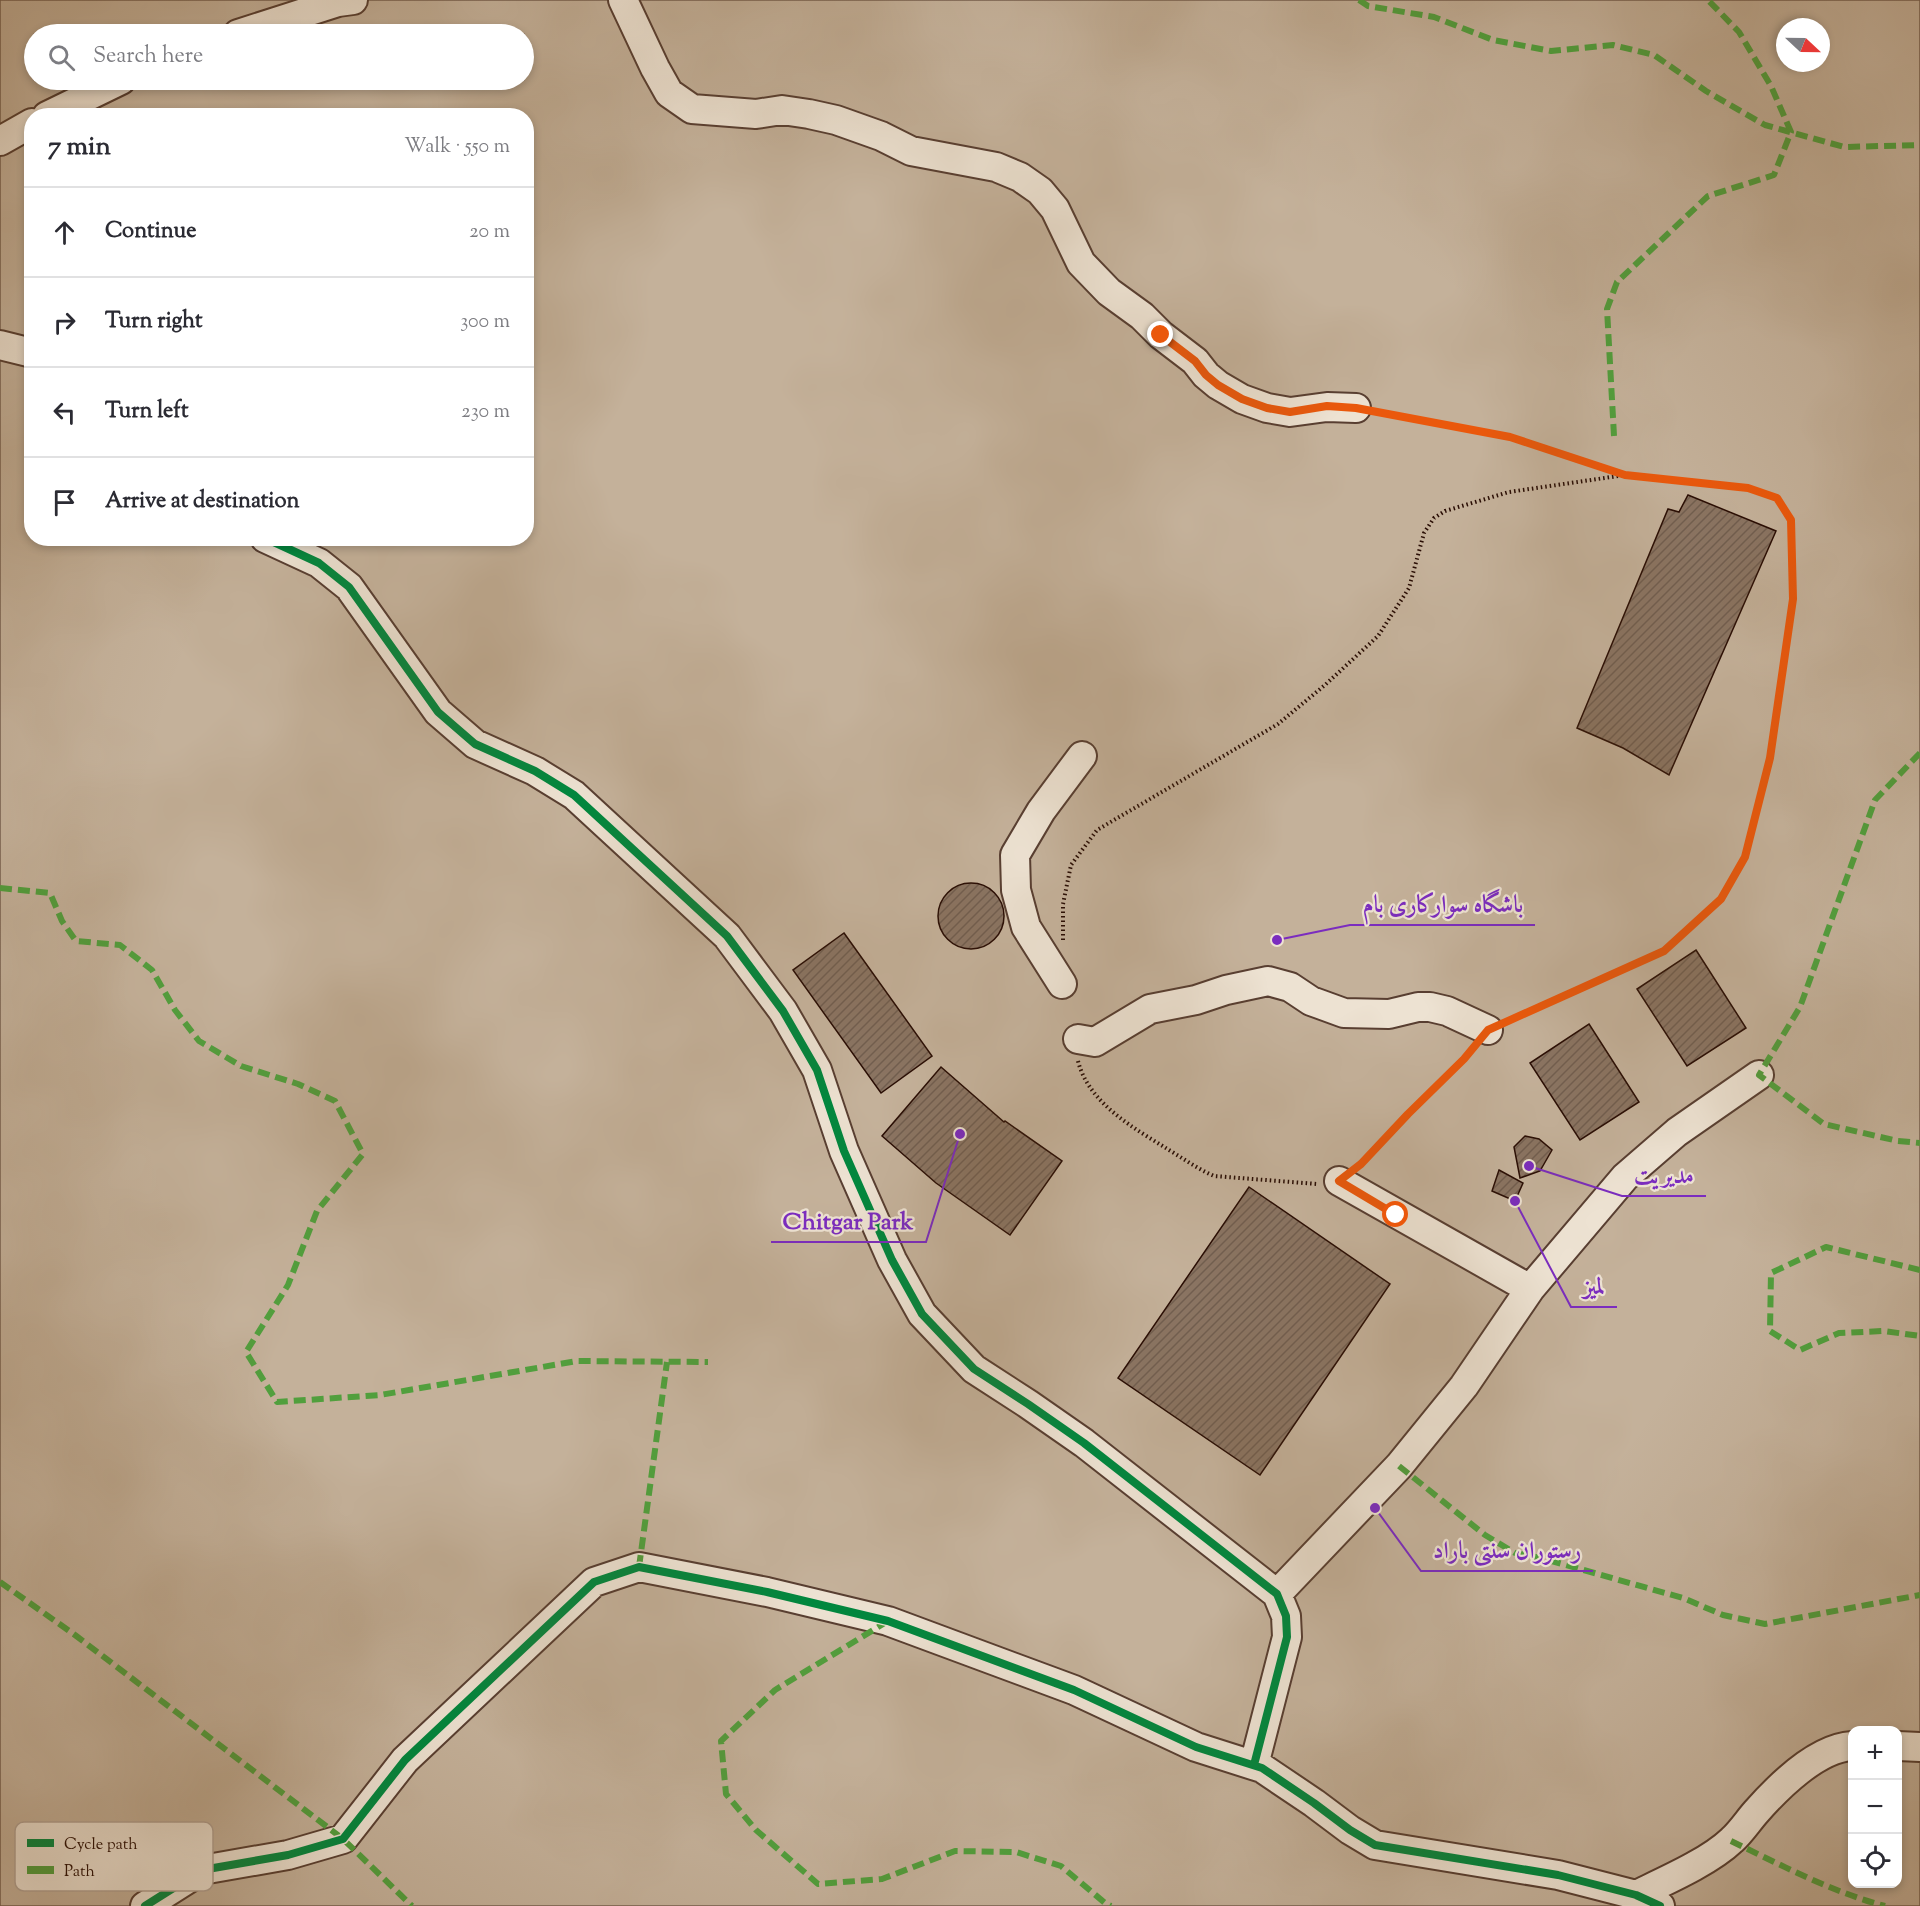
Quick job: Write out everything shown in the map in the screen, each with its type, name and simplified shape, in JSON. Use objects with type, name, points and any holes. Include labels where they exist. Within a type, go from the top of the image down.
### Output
[{"type":"street","points":[[269,24],[338,2],[353,0]]},
{"type":"street","points":[[623,0],[669,93],[692,109],[756,114],[782,110],[809,114],[836,120],[882,136],[911,151],[996,167],[1020,177],[1040,191],[1055,209],[1081,263],[1102,285],[1195,361],[1218,385],[1242,399],[1267,408],[1290,412],[1327,406],[1356,408]]},
{"type":"street","points":[[63,108],[100,90]]},
{"type":"street","points":[[0,141],[24,128]]},
{"type":"street","points":[[0,345],[24,351]]},
{"type":"street","points":[[282,546],[319,563],[349,587],[438,712],[476,744],[535,771],[574,795],[727,936],[783,1011],[817,1070],[844,1151],[892,1260],[922,1314],[974,1369],[1084,1443],[1277,1594],[1286,1616],[1287,1638],[1254,1765]]},
{"type":"street","points":[[1062,984],[1026,927],[1016,890],[1015,855],[1041,811],[1082,756]]},
{"type":"street","points":[[1078,1039],[1095,1042],[1150,1009],[1196,1000],[1226,990],[1268,981],[1290,987],[1311,1001],[1344,1014],[1389,1014],[1418,1007],[1430,1007],[1447,1011],[1488,1030]]},
{"type":"street","points":[[1277,1594],[1399,1466],[1464,1386],[1530,1289],[1624,1177],[1677,1132],[1760,1075]]},
{"type":"street","points":[[1339,1181],[1530,1289]]},
{"type":"street","points":[[213,1868],[288,1855],[343,1839],[405,1760],[594,1582],[639,1567],[767,1592],[888,1621],[1074,1690],[1196,1747],[1254,1765],[1375,1845],[1558,1875],[1648,1901],[1731,1841],[1788,1780],[1815,1758],[1848,1746]]},
{"type":"street","points":[[1902,1746],[1920,1747]]},
{"type":"street","points":[[145,1906],[169,1891]]},
{"type":"path","points":[[1078,1039],[1081,1054],[1077,1059],[1078,1064],[1089,1087],[1104,1104],[1140,1132],[1200,1170],[1214,1176],[1326,1185],[1339,1181],[1361,1164],[1464,1059],[1488,1030],[1664,951],[1721,899],[1745,857],[1770,758],[1793,599],[1791,520],[1777,498],[1748,488],[1625,475],[1510,437],[1356,408]]},
{"type":"path","points":[[1062,984],[1063,904],[1071,865],[1097,830],[1278,724],[1378,636],[1409,588],[1424,533],[1434,518],[1445,511],[1509,492],[1625,475]]},
{"type":"shaded area","points":[[0,0],[1920,0],[1920,1906],[0,1906]]},
{"type":"building","points":[[1688,495],[1776,531],[1669,775],[1623,748],[1577,728],[1668,509],[1679,512]]},
{"type":"building","points":[[971,883],[983,886],[994,893],[1001,904],[1004,916],[1001,928],[994,939],[983,946],[971,949],[959,946],[948,939],[941,928],[938,916],[941,904],[948,893],[959,886]]},
{"type":"building","points":[[844,933],[932,1056],[881,1093],[793,970]]},
{"type":"building","points":[[1696,950],[1746,1028],[1687,1066],[1637,989]]},
{"type":"building","points":[[1589,1024],[1639,1102],[1580,1140],[1530,1063]]},
{"type":"building","points":[[941,1067],[1004,1122],[1062,1161],[1010,1235],[936,1183],[882,1136]]},
{"type":"building","points":[[1525,1136],[1539,1139],[1552,1150],[1540,1171],[1520,1178],[1514,1147]]},
{"type":"building","points":[[1499,1170],[1523,1183],[1515,1201],[1492,1191]]},
{"type":"building","points":[[1249,1187],[1390,1284],[1260,1475],[1118,1378]]},
{"type":"marked path","points":[[1359,0],[1368,6],[1434,17],[1493,40],[1551,51],[1613,45],[1654,55],[1706,91],[1765,125],[1844,147],[1920,145]]},
{"type":"marked path","points":[[1614,436],[1607,309],[1617,282],[1708,196],[1774,175],[1791,132],[1771,86],[1739,32],[1708,0]]},
{"type":"marked path","points":[[1920,753],[1875,800],[1800,1007],[1759,1075],[1824,1124],[1898,1141],[1920,1143]]},
{"type":"marked path","points":[[0,888],[50,893],[62,921],[76,941],[120,945],[152,970],[175,1010],[199,1041],[241,1066],[298,1084],[335,1101],[363,1154],[317,1211],[288,1285],[246,1352],[277,1402],[380,1395],[577,1361],[708,1362]]},
{"type":"marked path","points":[[1920,1270],[1826,1247],[1771,1273],[1770,1331],[1800,1350],[1839,1333],[1884,1331],[1920,1336]]},
{"type":"marked path","points":[[639,1567],[667,1362]]},
{"type":"marked path","points":[[1399,1466],[1485,1535],[1515,1553],[1541,1558],[1683,1598],[1723,1615],[1765,1624],[1920,1595]]},
{"type":"marked path","points":[[0,1582],[75,1635],[343,1839],[412,1906]]},
{"type":"marked path","points":[[888,1621],[775,1690],[721,1741],[726,1794],[756,1830],[818,1884],[882,1879],[955,1851],[1016,1852],[1061,1866],[1111,1906]]},
{"type":"marked path","points":[[1731,1841],[1826,1886],[1885,1906]]},
{"type":"cycle path","points":[[282,546],[319,563],[349,587],[438,712],[475,744],[535,771],[574,795],[727,936],[783,1011],[817,1070],[844,1151],[892,1260],[922,1314],[974,1369],[1084,1443],[1277,1594],[1286,1616],[1287,1637],[1254,1765]]},
{"type":"cycle path","points":[[213,1868],[288,1855],[343,1839],[405,1760],[594,1582],[639,1567],[767,1592],[888,1621],[1074,1690],[1196,1747],[1262,1768],[1375,1845],[1558,1875],[1636,1895],[1660,1906]]},
{"type":"cycle path","points":[[145,1906],[169,1891]]},
{"type":"place","name":"باشگاه سوارکاری بام","points":[[1277,940]]},
{"type":"place","name":"Chitgar Park","points":[[960,1134]]},
{"type":"place","name":"مدیریت","points":[[1529,1166]]},
{"type":"place","name":"لمیز","points":[[1515,1201]]},
{"type":"place","name":"رستوران سنتی باراد","points":[[1375,1508]]},
{"type":"route","points":[[1161,335],[1195,361],[1218,385],[1242,399],[1267,408],[1290,412],[1327,406],[1356,408],[1510,437],[1625,475],[1748,488],[1777,498],[1791,520],[1793,599],[1770,758],[1745,857],[1721,899],[1664,951],[1488,1030],[1464,1059],[1361,1164],[1339,1181],[1396,1215]]}]
